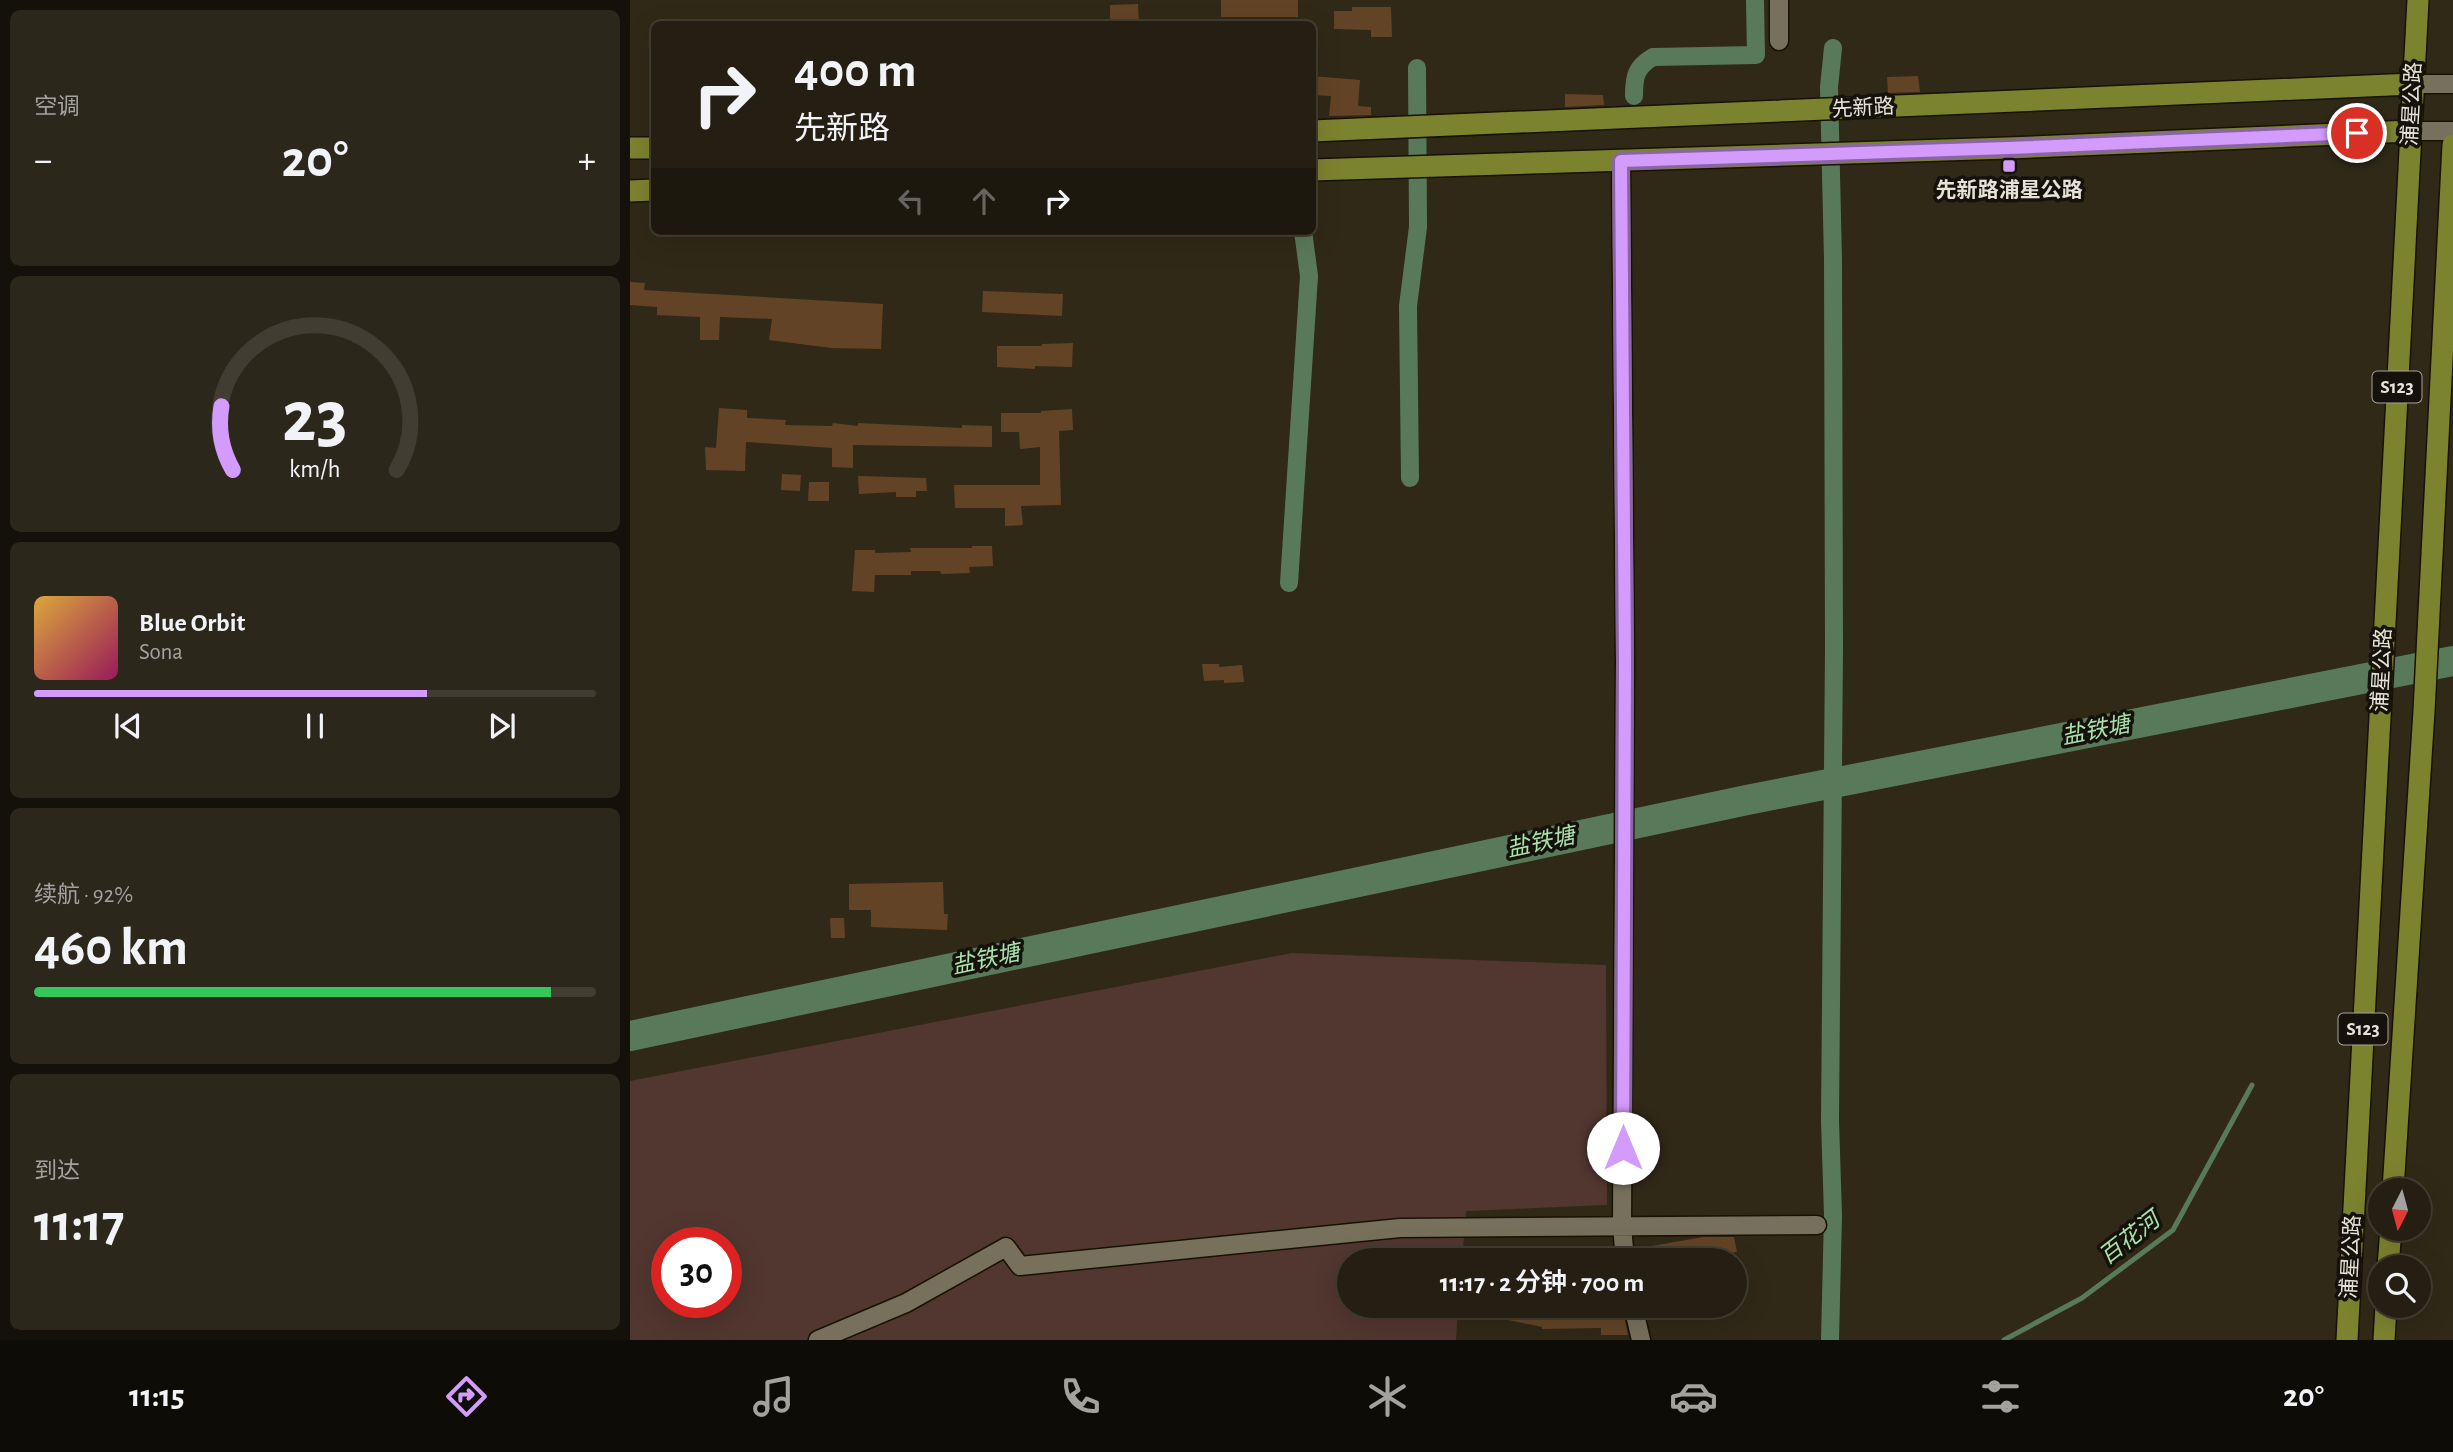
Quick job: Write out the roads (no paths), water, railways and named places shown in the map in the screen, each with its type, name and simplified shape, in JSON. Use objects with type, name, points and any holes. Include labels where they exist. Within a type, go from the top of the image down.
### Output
[{"type":"main road","name":"浦星公路","points":[[2347,1340],[2418,0]]},
{"type":"main road","name":"先新路","points":[[1316,131],[2413,84]]},
{"type":"main road","name":"先新路","points":[[1316,170],[2008,148],[2411,131]]},
{"type":"main road","name":"浦星公路","points":[[2394,1178],[2424,711],[2453,145]]},
{"type":"main road","points":[[630,148],[651,148]]},
{"type":"main road","points":[[630,191],[651,190]]},
{"type":"main road","name":"浦星公路","points":[[2384,1340],[2385,1318]]},
{"type":"street","points":[[1779,0],[1779,41]]},
{"type":"street","points":[[2413,84],[2453,84]]},
{"type":"street","points":[[2411,131],[2453,131]]},
{"type":"street","points":[[1621,161],[1625,648],[1624,1248]]},
{"type":"street","points":[[818,1340],[906,1303],[1006,1247],[1020,1266],[1400,1228],[1816,1225]]},
{"type":"street","points":[[1636,1318],[1641,1340]]},
{"type":"waterway","points":[[1634,96],[1637,73],[1643,64],[1653,57],[1756,55],[1755,0]]},
{"type":"waterway","points":[[1830,1340],[1833,1215],[1830,1121],[1834,649],[1833,260],[1829,87],[1833,48]]},
{"type":"waterway","points":[[1410,478],[1408,306],[1418,227],[1417,68]]},
{"type":"waterway","points":[[1289,583],[1309,276],[1304,235]]},
{"type":"waterway","name":"盐铁塘","points":[[630,1036],[1747,800],[2453,661]]},
{"type":"waterway","name":"百花河","points":[[2004,1340],[2082,1298],[2173,1230],[2252,1085]]},
{"type":"place","name":"先新路浦星公路","points":[[2009,166]]}]
